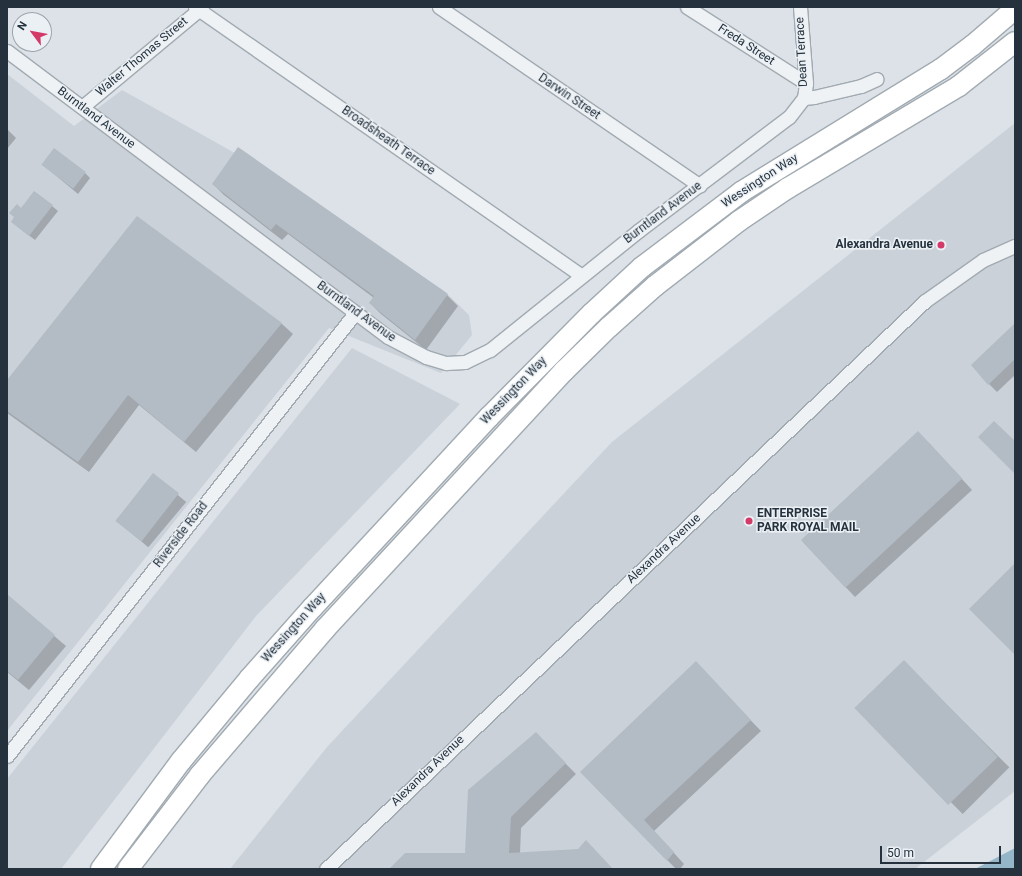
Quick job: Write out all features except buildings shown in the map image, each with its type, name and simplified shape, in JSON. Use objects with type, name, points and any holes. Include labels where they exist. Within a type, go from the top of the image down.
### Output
[{"type":"main road","name":"Wessington Way","points":[[101,869],[181,761],[249,679],[318,601],[489,417],[592,313],[642,267],[741,192],[941,69],[973,45],[1015,9]]},
{"type":"main road","name":"Wessington Way","points":[[128,869],[200,774],[325,629],[559,376],[609,327],[655,286],[739,221],[788,188],[959,86],[1015,42]]},
{"type":"street","name":"Darwin Street","points":[[439,7],[700,186]]},
{"type":"street","name":"Freda Street","points":[[687,7],[806,83]]},
{"type":"street","name":"Dean Terrace","points":[[800,7],[806,83],[804,98]]},
{"type":"street","name":"Walter Thomas Street","points":[[82,107],[199,8]]},
{"type":"street","name":"Broadsheath Terrace","points":[[199,8],[582,275]]},
{"type":"street","name":"Burntland Avenue","points":[[7,51],[388,337],[426,357],[446,363],[465,362],[490,350],[524,324],[582,275],[789,117],[804,98]]},
{"type":"street","points":[[804,98],[861,86],[877,79]]},
{"type":"street","name":"Alexandra Avenue","points":[[326,869],[925,301],[983,260],[1015,246]]},
{"type":"street","name":"Riverside Road","points":[[7,756],[355,313]]},
{"type":"shaded area","points":[[7,74],[74,126],[122,90],[242,157],[443,290],[469,315],[472,335],[441,373],[329,328],[7,731]]},
{"type":"shaded area","points":[[1015,123],[1015,791],[915,869],[230,869],[327,747],[612,442]]},
{"type":"shaded area","points":[[352,348],[460,404],[256,616],[61,869],[7,869],[7,779]]},
{"type":"water","points":[[1015,848],[1015,869],[975,869]]},
{"type":"place","name":"Alexandra Avenue","points":[[941,245]]},
{"type":"place","name":"ENTERPRISE PARK ROYAL MAIL","points":[[749,521]]}]
